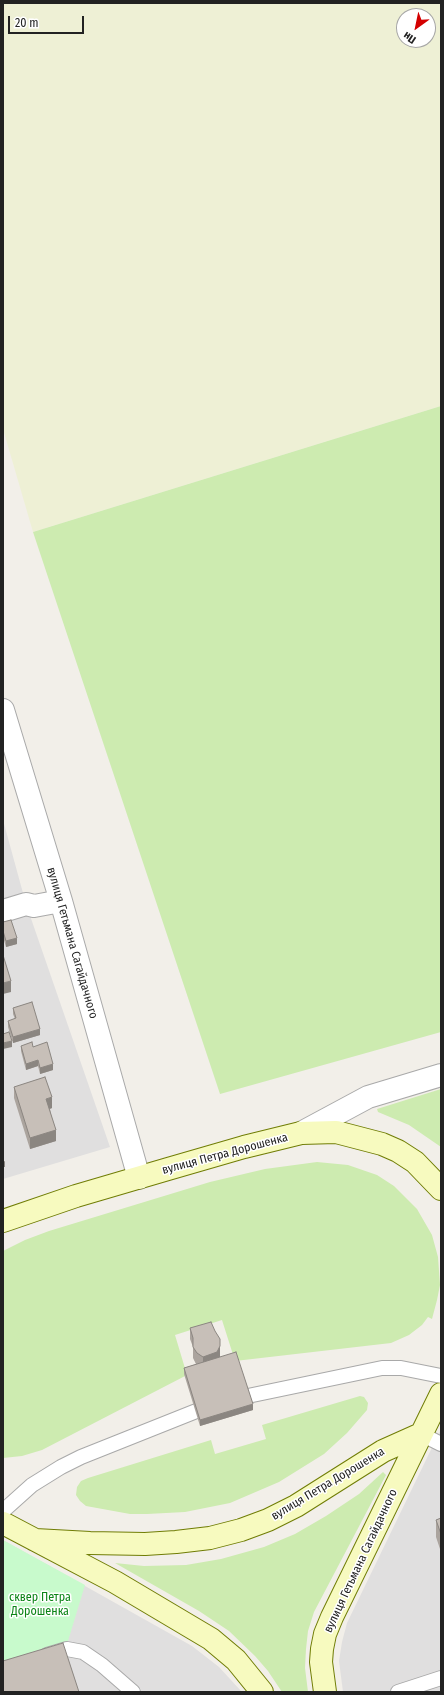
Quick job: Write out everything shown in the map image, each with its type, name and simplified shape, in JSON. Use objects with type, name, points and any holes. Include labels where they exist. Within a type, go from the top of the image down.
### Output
[{"type":"main road","points":[[301,1133],[336,1132],[382,1144],[398,1151],[415,1162],[441,1190]]},
{"type":"main road","name":"вулиця Петра Дорошенка","points":[[3,1221],[76,1196],[244,1147],[301,1133]]},
{"type":"main road","points":[[421,1434],[441,1394]]},
{"type":"main road","name":"вулиця Петра Дорошенка","points":[[3,1523],[35,1540],[145,1544],[210,1538],[241,1530],[268,1520],[296,1506],[383,1451],[421,1434]]},
{"type":"main road","name":"вулиця Гетьмана Сагайдачного","points":[[325,1692],[321,1662],[325,1634],[421,1434]]},
{"type":"main road","points":[[35,1540],[115,1582],[212,1639],[236,1660],[262,1692]]},
{"type":"street","name":"вулиця Гетьмана Сагайдачного","points":[[3,710],[61,901],[138,1178]]},
{"type":"street","points":[[3,911],[26,904],[34,906],[61,901]]},
{"type":"street","name":"вулиця Петра Дорошенка","points":[[301,1133],[368,1097],[441,1075]]},
{"type":"lane","points":[[3,1511],[32,1485],[61,1467],[88,1454],[219,1402],[382,1368],[401,1368],[441,1376]]},
{"type":"lane","points":[[421,1434],[441,1444]]},
{"type":"lane","points":[[31,1660],[67,1649],[83,1652],[102,1665],[133,1692]]},
{"type":"lane","points":[[398,1692],[441,1678]]},
{"type":"shaded area","points":[[3,820],[26,904],[110,1147],[3,1179]]},
{"type":"shaded area","points":[[441,1429],[441,1692],[343,1692],[339,1661],[347,1623]]},
{"type":"shaded area","points":[[3,1540],[192,1646],[219,1667],[242,1692],[3,1692]]},
{"type":"green space","points":[[3,3],[441,3],[441,406],[33,532],[3,429]]},
{"type":"green space","points":[[441,406],[441,1032],[220,1094],[33,532]]},
{"type":"green space","points":[[441,1089],[441,1147],[409,1125],[378,1112],[377,1109]]},
{"type":"green space","points":[[317,1162],[348,1165],[377,1175],[394,1186],[417,1209],[432,1235],[438,1257],[440,1285],[432,1319],[428,1317],[422,1325],[409,1335],[391,1343],[235,1361],[222,1320],[175,1335],[187,1375],[42,1450],[22,1456],[3,1458],[3,1251],[25,1240],[49,1231],[210,1182],[265,1169]]},
{"type":"green space","points":[[360,1396],[364,1397],[368,1403],[367,1410],[347,1433],[324,1454],[279,1482],[230,1503],[185,1512],[130,1514],[86,1506],[76,1495],[77,1487],[81,1481],[88,1478],[211,1440],[215,1454],[266,1439],[262,1425]]},
{"type":"green space","points":[[383,1472],[386,1475],[314,1612],[308,1631],[306,1649],[305,1668],[308,1692],[282,1692],[268,1671],[255,1656],[229,1631],[199,1611],[115,1563],[144,1566],[186,1565],[221,1559],[264,1547],[295,1534],[326,1516],[359,1494]]},
{"type":"green space","name":"сквер Петра Дорошенка","points":[[3,1540],[85,1585],[68,1641],[3,1661]]},
{"type":"building","points":[[11,920],[17,938],[6,941],[3,931],[3,922]]},
{"type":"building","points":[[3,955],[11,981],[3,983]]},
{"type":"building","points":[[32,1002],[40,1029],[13,1037],[8,1021],[16,1018],[13,1008]]},
{"type":"building","points":[[9,1032],[12,1041],[3,1043],[3,1034]]},
{"type":"building","points":[[32,1042],[33,1047],[47,1042],[53,1064],[40,1068],[38,1060],[26,1064],[21,1046]]},
{"type":"building","points":[[45,1077],[52,1097],[46,1099],[56,1130],[30,1138],[14,1087]]},
{"type":"building","points":[[211,1322],[220,1339],[220,1346],[217,1352],[203,1357],[197,1353],[193,1347],[193,1338],[190,1328]]},
{"type":"building","points":[[236,1352],[253,1404],[200,1420],[184,1368]]},
{"type":"building","points":[[441,1518],[441,1534],[436,1520]]},
{"type":"building","points":[[63,1643],[79,1692],[3,1692],[3,1661]]}]
